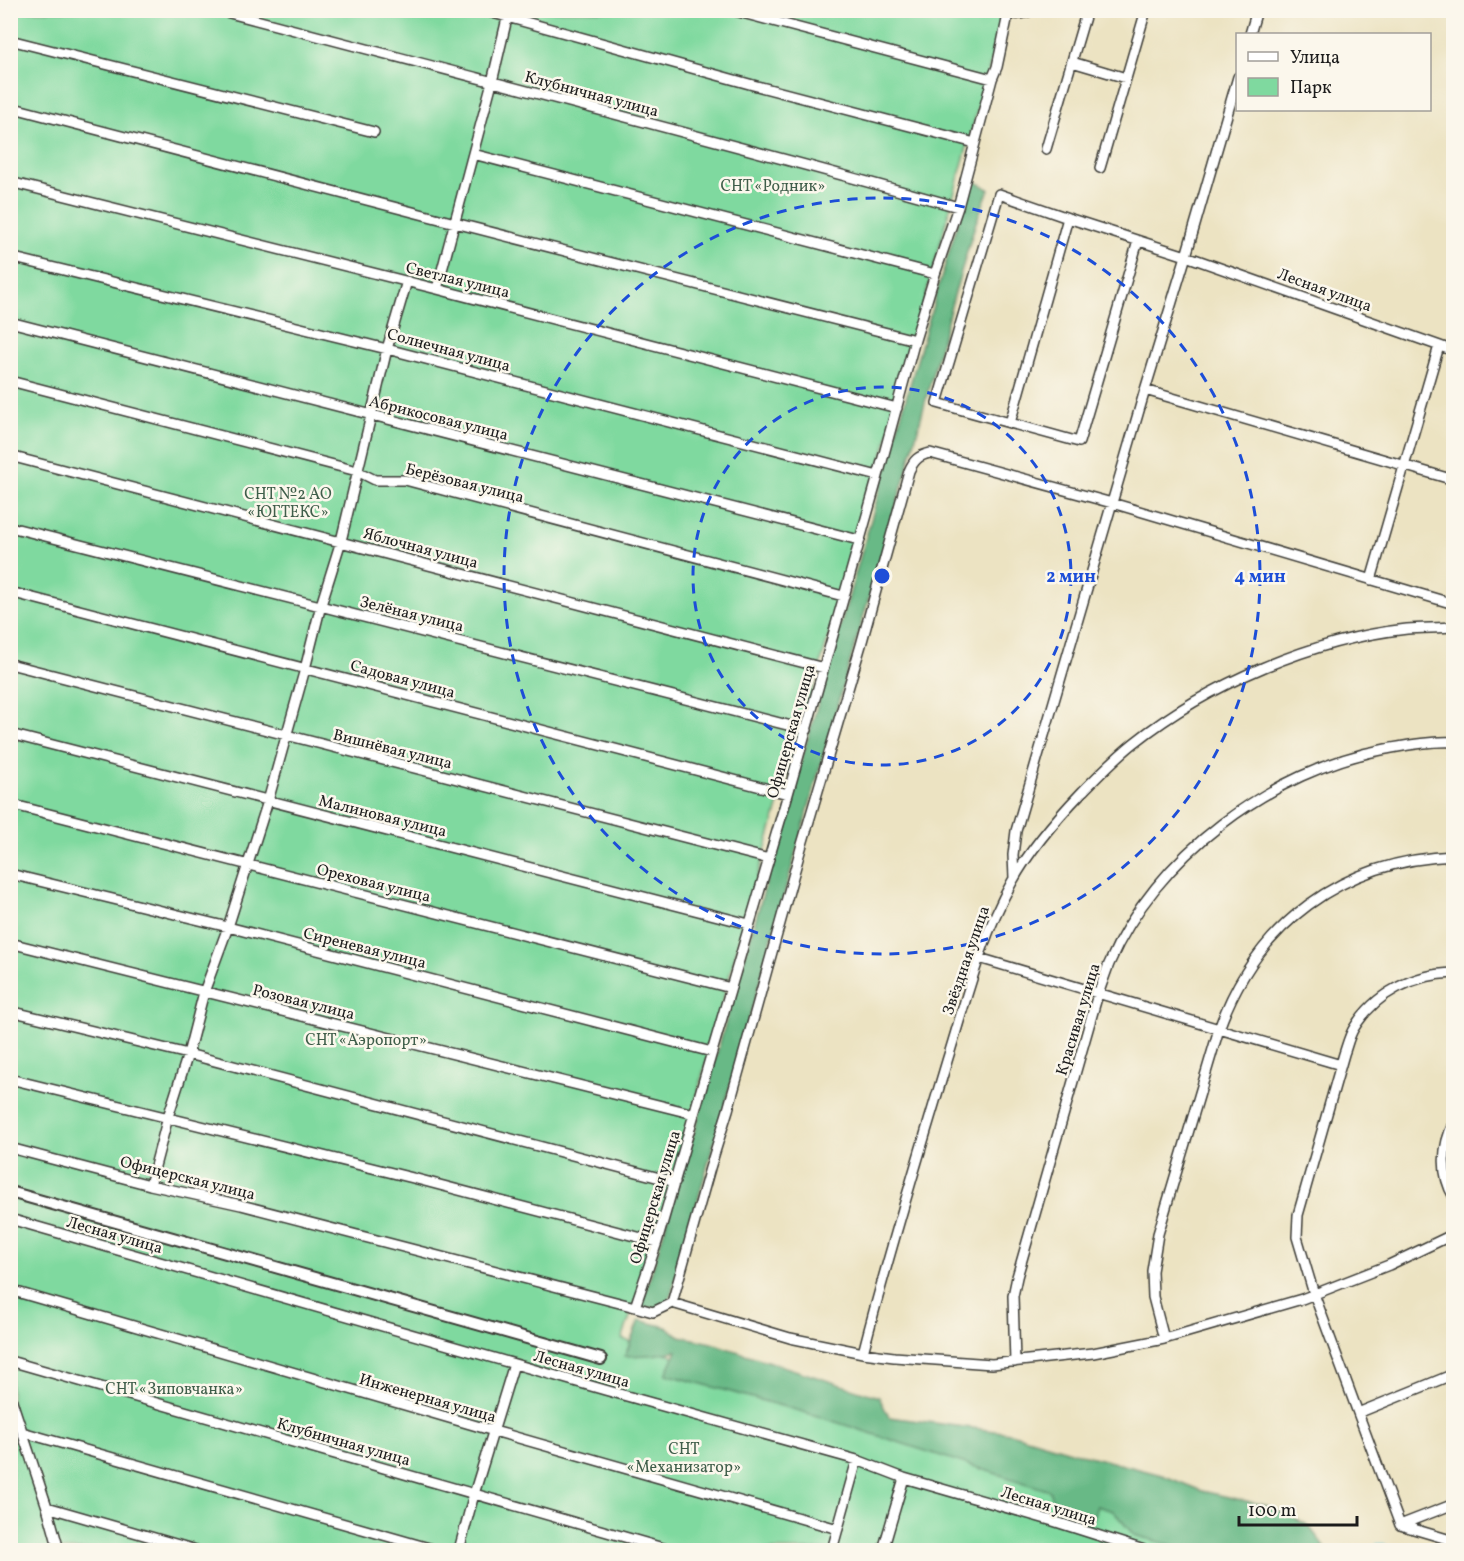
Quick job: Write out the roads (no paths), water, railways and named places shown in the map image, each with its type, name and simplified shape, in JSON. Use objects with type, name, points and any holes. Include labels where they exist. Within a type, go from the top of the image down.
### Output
[{"type":"street","name":"Клубничная улица","points":[[218,10],[958,207]]},
{"type":"street","points":[[482,10],[508,14],[753,85],[975,143]]},
{"type":"street","points":[[731,10],[992,79]]},
{"type":"street","points":[[997,10],[1024,15],[1032,10]]},
{"type":"street","points":[[1046,148],[1087,10]]},
{"type":"street","points":[[1100,168],[1146,10]]},
{"type":"street","points":[[1250,33],[1257,10]]},
{"type":"street","name":"Офицерская улица","points":[[10,1148],[635,1307],[675,1182],[807,730],[915,340],[958,207],[997,67],[1009,12]]},
{"type":"street","points":[[437,289],[508,14]]},
{"type":"street","points":[[10,40],[374,132]]},
{"type":"street","points":[[1072,62],[1126,78]]},
{"type":"street","points":[[1014,878],[1013,855],[1016,831],[1236,84]]},
{"type":"street","points":[[10,107],[915,340]]},
{"type":"street","points":[[473,154],[935,274]]},
{"type":"street","name":"Светлая улица","points":[[10,182],[407,281],[897,408]]},
{"type":"street","name":"Лесная улица","points":[[1010,423],[937,403],[999,194],[1186,255],[1454,351]]},
{"type":"street","points":[[1068,218],[1010,423],[1079,442],[1138,241]]},
{"type":"street","name":"Солнечная улица","points":[[10,257],[387,349],[878,476]]},
{"type":"street","points":[[150,1185],[204,992],[228,927],[268,801],[321,605],[341,542],[387,349],[407,281]]},
{"type":"street","name":"Абрикосовая улица","points":[[10,322],[859,540]]},
{"type":"street","points":[[1371,580],[1439,346]]},
{"type":"street","name":"Берёзовая улица","points":[[10,381],[357,471],[375,480],[405,480],[843,596]]},
{"type":"street","points":[[1145,390],[1454,480]]},
{"type":"street","points":[[672,1303],[914,460],[930,453],[1112,503],[1454,604]]},
{"type":"street","name":"Яблочная улица","points":[[10,456],[824,668]]},
{"type":"street","name":"Зелёная улица","points":[[10,527],[807,730]]},
{"type":"street","name":"Садовая улица","points":[[10,592],[788,794]]},
{"type":"street","name":"Звёздная улица","points":[[863,1353],[931,1113],[994,916],[1014,878],[1066,809],[1134,742],[1182,709],[1239,678],[1320,647],[1359,637],[1407,629],[1454,627]]},
{"type":"street","name":"Вишнёвая улица","points":[[10,664],[769,859]]},
{"type":"street","name":"Малиновая улица","points":[[10,734],[749,924]]},
{"type":"street","name":"Красивая улица","points":[[1015,1362],[1013,1296],[1017,1277],[1098,994],[1110,963],[1134,918],[1156,888],[1188,853],[1237,812],[1273,790],[1311,771],[1366,753],[1419,743],[1454,742]]},
{"type":"street","name":"Ореховая улица","points":[[10,804],[731,988]]},
{"type":"street","points":[[1164,1339],[1153,1297],[1152,1271],[1158,1234],[1219,1029],[1232,995],[1242,978],[1255,958],[1288,921],[1328,891],[1354,877],[1382,867],[1408,860],[1454,856]]},
{"type":"street","name":"Сиреневая улица","points":[[10,874],[228,927],[712,1052]]},
{"type":"street","name":"Розовая улица","points":[[10,943],[694,1114]]},
{"type":"street","points":[[979,958],[1341,1065]]},
{"type":"street","points":[[1400,1525],[1314,1294],[1297,1237],[1298,1215],[1353,1029],[1366,1011],[1396,988],[1413,980],[1454,973]]},
{"type":"street","points":[[10,1011],[188,1054],[675,1182]]},
{"type":"street","points":[[10,1079],[413,1178],[657,1242]]},
{"type":"street","points":[[1454,1122],[1445,1147],[1444,1163],[1449,1190],[1454,1197]]},
{"type":"street","name":"Лесная улица","points":[[10,1192],[601,1359]]},
{"type":"street","name":"Лесная улица","points":[[10,1220],[856,1460],[904,1478],[1053,1521],[1144,1551]]},
{"type":"street","points":[[635,1307],[653,1312],[672,1303],[790,1338],[863,1353],[992,1364],[1015,1362],[1093,1353],[1164,1339],[1302,1299],[1389,1265],[1454,1234]]},
{"type":"street","name":"Инженерная улица","points":[[10,1290],[838,1529]]},
{"type":"street","name":"Клубничная улица","points":[[10,1361],[670,1551]]},
{"type":"street","points":[[459,1551],[514,1364]]},
{"type":"street","points":[[1358,1413],[1454,1374]]},
{"type":"street","points":[[10,1395],[59,1551]]},
{"type":"street","points":[[22,1432],[436,1551]]},
{"type":"street","points":[[832,1551],[856,1460]]},
{"type":"street","points":[[901,1551],[883,1548],[904,1478]]},
{"type":"street","points":[[1400,1525],[1454,1504]]},
{"type":"street","points":[[47,1507],[196,1551]]},
{"type":"street","points":[[1400,1525],[1454,1541]]},
{"type":"park label","name":"СНТ «Родник»","points":[[773,185]]},
{"type":"park label","name":"СНТ №2 АО «ЮГТЕКС»","points":[[288,502]]},
{"type":"park label","name":"СНТ «Аэропорт»","points":[[366,1039]]},
{"type":"park label","name":"СНТ «Зиповчанка»","points":[[174,1388]]},
{"type":"park label","name":"СНТ «Механизатор»","points":[[684,1457]]}]
